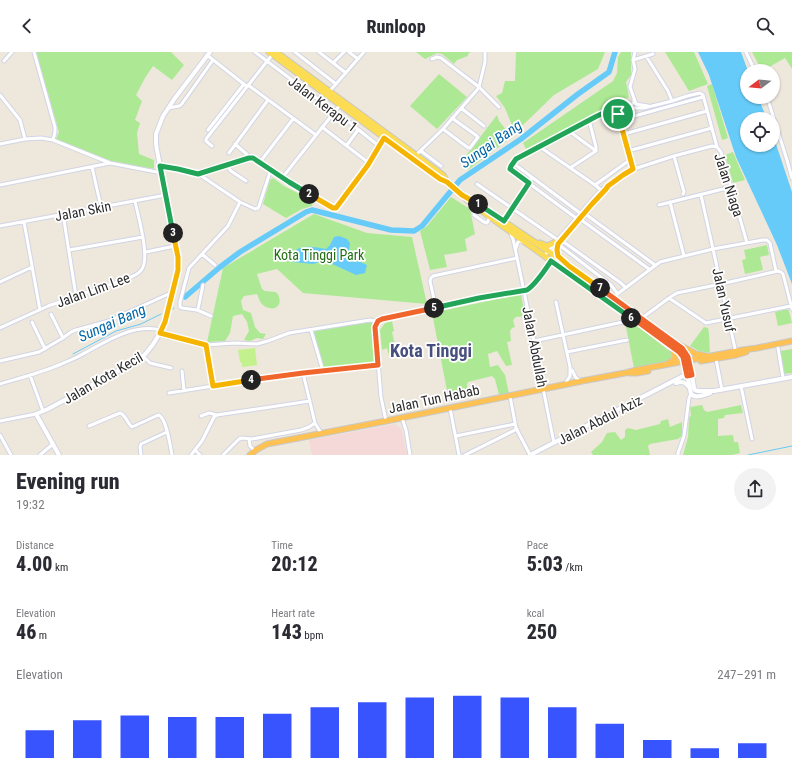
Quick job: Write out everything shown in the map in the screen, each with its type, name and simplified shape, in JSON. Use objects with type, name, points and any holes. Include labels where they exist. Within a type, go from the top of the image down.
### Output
[{"type":"highway","points":[[687,362],[792,342]]},
{"type":"highway","points":[[676,343],[696,354],[714,357]]},
{"type":"highway","points":[[659,366],[672,361],[675,358],[675,352],[669,344]]},
{"type":"highway","name":"Jalan Tun Habab","points":[[250,455],[267,444],[386,422],[637,370],[687,362]]},
{"type":"highway","name":"Jalan Tun Habab","points":[[624,373],[636,373],[687,362]]},
{"type":"main road","points":[[272,53],[443,175],[447,182]]},
{"type":"main road","points":[[328,93],[340,105],[440,179],[447,182],[490,217],[528,244],[569,266]]},
{"type":"main road","points":[[462,195],[472,199],[520,232],[549,256],[640,320],[676,343],[686,353],[687,362]]},
{"type":"main road","points":[[520,232],[526,233],[545,245],[558,242],[558,255],[569,266],[630,317],[640,320],[679,352],[687,362]]},
{"type":"street","points":[[4,61],[12,52]]},
{"type":"street","points":[[34,52],[55,126],[56,132],[53,140]]},
{"type":"street","name":"Jalan Kerapu 1","points":[[255,52],[335,111],[379,146]]},
{"type":"street","points":[[295,52],[336,84]]},
{"type":"street","points":[[319,52],[346,72]]},
{"type":"street","points":[[333,63],[344,52]]},
{"type":"street","points":[[349,52],[358,60]]},
{"type":"street","points":[[328,93],[364,52]]},
{"type":"street","points":[[416,156],[443,129],[479,88],[485,62],[485,52]]},
{"type":"street","points":[[636,52],[633,60],[635,69],[630,87],[637,104],[650,106]]},
{"type":"street","points":[[746,52],[752,64]]},
{"type":"street","points":[[208,130],[267,61],[272,53]]},
{"type":"street","points":[[208,54],[213,60],[316,135]]},
{"type":"street","name":"Jalan Kota Kecil","points":[[0,421],[36,414],[48,409],[140,359],[153,346],[161,332],[165,322],[178,270],[178,257],[156,144],[156,134],[160,122],[168,108],[208,54]]},
{"type":"street","points":[[633,60],[653,54]]},
{"type":"street","points":[[432,59],[437,56],[441,58],[479,88],[499,107]]},
{"type":"street","points":[[646,56],[668,91],[672,101]]},
{"type":"street","points":[[168,108],[181,105],[213,60]]},
{"type":"street","points":[[212,146],[206,141],[206,139],[247,85]]},
{"type":"street","points":[[181,90],[187,95]]},
{"type":"street","points":[[618,114],[628,108],[641,108],[698,93],[702,94],[717,147]]},
{"type":"street","points":[[0,95],[20,120],[25,138]]},
{"type":"street","points":[[620,120],[703,97]]},
{"type":"street","points":[[634,99],[632,104],[617,107],[589,120],[569,132],[519,157],[510,169],[649,269]]},
{"type":"street","points":[[228,153],[268,100]]},
{"type":"street","points":[[769,104],[792,178]]},
{"type":"street","points":[[282,178],[340,105]]},
{"type":"street","points":[[617,107],[633,169]]},
{"type":"street","points":[[461,108],[484,126]]},
{"type":"street","points":[[624,134],[707,112]]},
{"type":"street","points":[[443,129],[470,148],[478,136],[452,118]]},
{"type":"street","points":[[260,162],[293,119]]},
{"type":"street","points":[[589,120],[596,150]]},
{"type":"street","points":[[322,127],[369,163]]},
{"type":"street","points":[[628,151],[712,128]]},
{"type":"street","points":[[347,145],[358,130]]},
{"type":"street","points":[[569,132],[596,150]]},
{"type":"street","points":[[0,144],[25,138],[53,140],[110,163],[162,173]]},
{"type":"street","points":[[235,144],[250,157],[271,169],[282,178],[335,208],[369,163],[384,138]]},
{"type":"street","name":"Jalan Niaga","points":[[524,291],[530,288],[541,275],[549,256],[558,242],[590,201],[602,190],[633,169],[709,146],[717,147],[721,152],[747,243]]},
{"type":"street","points":[[540,147],[602,190]]},
{"type":"street","points":[[570,168],[596,150]]},
{"type":"street","points":[[421,151],[441,166]]},
{"type":"street","points":[[674,156],[684,192],[683,194]]},
{"type":"street","points":[[198,174],[250,157]]},
{"type":"street","points":[[595,185],[631,159]]},
{"type":"street","points":[[0,185],[110,163]]},
{"type":"street","points":[[513,163],[655,265]]},
{"type":"street","points":[[226,165],[231,171],[246,181]]},
{"type":"street","points":[[160,166],[198,174],[240,202],[254,208],[259,207],[271,169]]},
{"type":"street","points":[[92,167],[102,207]]},
{"type":"street","points":[[504,221],[532,178]]},
{"type":"street","points":[[477,184],[558,242],[611,285],[617,293]]},
{"type":"street","name":"Jalan Niaga","points":[[582,213],[608,186]]},
{"type":"street","points":[[659,205],[731,187]]},
{"type":"street","name":"Jalan Skin","points":[[0,226],[166,195]]},
{"type":"street","name":"Jalan Yusuf","points":[[701,195],[736,353]]},
{"type":"street","name":"Jalan Lim Lee","points":[[0,328],[76,296],[134,276],[139,272],[144,266],[146,252],[135,201]]},
{"type":"street","points":[[211,316],[197,310],[180,307],[182,293],[189,268],[229,225],[240,202]]},
{"type":"street","points":[[670,202],[684,256]]},
{"type":"street","points":[[474,205],[474,215],[485,223],[487,223],[490,217]]},
{"type":"street","points":[[63,214],[76,296]]},
{"type":"street","points":[[24,222],[40,310]]},
{"type":"street","name":"Jalan Abdullah","points":[[507,229],[512,236],[517,258],[554,443]]},
{"type":"street","points":[[69,250],[143,237]]},
{"type":"street","points":[[611,300],[617,293],[660,262],[713,249],[762,240],[766,240],[770,243],[776,271]]},
{"type":"street","points":[[515,250],[519,241],[528,244]]},
{"type":"street","points":[[558,242],[625,287]]},
{"type":"street","points":[[146,252],[175,246]]},
{"type":"street","points":[[202,254],[215,265]]},
{"type":"street","points":[[436,308],[430,281],[433,276],[517,258]]},
{"type":"street","points":[[0,282],[32,267]]},
{"type":"street","points":[[640,320],[669,298],[677,293],[776,271],[780,271],[783,274],[792,308],[708,323],[704,322],[669,298]]},
{"type":"street","points":[[197,310],[203,285]]},
{"type":"street","points":[[0,361],[39,352],[71,332],[109,321],[173,291],[182,293]]},
{"type":"street","points":[[0,384],[58,366],[110,340],[133,330],[144,328],[156,328],[161,332],[206,345],[260,343],[288,333],[370,320],[378,321],[479,298],[524,291]]},
{"type":"street","points":[[556,302],[570,367],[570,376],[563,385]]},
{"type":"street","points":[[51,314],[63,338]]},
{"type":"street","points":[[534,341],[623,322],[630,317]]},
{"type":"street","points":[[378,321],[375,327],[378,365],[381,397],[386,422]]},
{"type":"street","points":[[32,322],[45,349]]},
{"type":"street","points":[[311,330],[323,371]]},
{"type":"street","points":[[567,352],[627,340]]},
{"type":"street","points":[[206,345],[213,386]]},
{"type":"street","points":[[778,348],[783,378]]},
{"type":"street","points":[[143,356],[150,363],[171,368]]},
{"type":"street","points":[[714,357],[722,390]]},
{"type":"street","points":[[678,455],[684,436],[689,398],[691,394],[687,362]]},
{"type":"street","points":[[169,393],[303,373],[378,365]]},
{"type":"street","points":[[570,367],[574,376],[578,380],[582,381]]},
{"type":"street","points":[[182,371],[184,391]]},
{"type":"street","points":[[303,373],[315,422],[321,434]]},
{"type":"street","points":[[30,375],[43,411]]},
{"type":"street","points":[[689,375],[695,390],[698,391],[722,390],[792,377]]},
{"type":"street","name":"Jalan Abdul Aziz","points":[[530,455],[689,375]]},
{"type":"street","points":[[670,384],[685,382],[689,387]]},
{"type":"street","points":[[741,386],[752,439]]},
{"type":"street","points":[[691,394],[696,396],[714,391]]},
{"type":"street","points":[[510,396],[515,424],[530,455]]},
{"type":"street","points":[[201,416],[209,413],[217,415],[310,401]]},
{"type":"street","points":[[450,408],[459,455]]},
{"type":"street","points":[[89,426],[120,413],[124,414],[132,427],[159,415],[163,419],[172,455]]},
{"type":"street","points":[[36,414],[60,455]]},
{"type":"street","points":[[191,455],[202,441],[214,417],[217,415]]},
{"type":"street","points":[[402,418],[406,430],[410,455]]},
{"type":"street","points":[[223,455],[239,439],[249,439],[300,430],[309,427],[315,422]]},
{"type":"street","points":[[456,436],[515,424]]},
{"type":"street","points":[[465,455],[517,429]]},
{"type":"street","points":[[142,455],[140,447],[141,444],[167,432]]},
{"type":"street","points":[[0,435],[12,455]]},
{"type":"street","points":[[249,439],[250,446],[255,451]]},
{"type":"street","points":[[40,455],[53,444]]},
{"type":"street","points":[[195,450],[200,455]]},
{"type":"shaded area","points":[[395,424],[402,430],[407,455],[312,455],[309,440]]},
{"type":"green space","points":[[36,52],[171,52],[184,65],[172,80],[153,66],[136,95],[142,101],[135,120],[140,123],[137,133],[139,154],[154,160],[154,169],[111,161],[56,139],[59,132]]},
{"type":"green space","points":[[416,52],[471,52],[468,56],[457,60],[454,64],[442,54],[437,53],[425,59]]},
{"type":"green space","points":[[516,52],[605,52],[598,69],[554,95],[523,125],[513,128],[505,108],[496,96],[502,93],[505,81],[515,81]]},
{"type":"green space","points":[[621,52],[631,52],[631,75],[626,82],[629,97],[526,149],[523,143],[613,81],[617,73],[618,57]]},
{"type":"green space","points":[[665,52],[694,52],[708,84],[689,91]]},
{"type":"green space","points":[[752,52],[792,52],[792,69],[785,58],[774,64],[758,64]]},
{"type":"green space","points":[[439,74],[467,97],[437,129],[410,106]]},
{"type":"green space","points":[[712,84],[728,138],[722,140],[707,86]]},
{"type":"green space","points":[[497,115],[499,121],[512,137],[468,170],[464,158]]},
{"type":"green space","points":[[733,152],[745,180],[733,183],[725,155]]},
{"type":"green space","points":[[273,178],[284,186],[313,201],[312,206],[302,209],[286,218],[263,204],[270,180]]},
{"type":"green space","points":[[451,197],[470,209],[475,234],[465,239],[467,251],[444,255],[447,267],[430,270],[420,231],[427,226]]},
{"type":"green space","name":"Kota Tinggi Park","points":[[314,214],[367,233],[412,237],[427,304],[303,293],[277,269],[257,274],[262,289],[265,291],[276,292],[279,296],[280,302],[277,307],[270,308],[264,306],[260,302],[257,294],[244,296],[241,301],[243,310],[251,313],[255,327],[260,333],[266,334],[263,339],[257,338],[250,341],[244,340],[249,331],[247,322],[242,314],[233,316],[230,333],[225,341],[207,342],[223,268]]},
{"type":"green space","points":[[767,245],[769,255],[760,257],[763,270],[745,274],[742,260],[746,259],[744,250]]},
{"type":"green space","points":[[521,294],[525,316],[516,317],[513,320],[515,327],[510,331],[511,341],[507,342],[512,365],[506,366],[497,351],[488,354],[490,367],[498,365],[505,375],[509,394],[499,395],[495,379],[492,376],[468,382],[467,385],[470,397],[449,401],[432,313]]},
{"type":"green space","points":[[787,309],[789,311],[792,323],[778,326],[775,312]]},
{"type":"green space","points":[[392,321],[394,331],[392,332],[397,354],[389,356],[387,348],[382,350],[380,330],[385,323]]},
{"type":"green space","points":[[372,322],[375,362],[324,369],[313,332],[315,330]]},
{"type":"green space","points":[[635,324],[672,353],[671,360],[634,368],[626,327]]},
{"type":"green space","points":[[704,327],[708,328],[710,353],[699,351],[690,346]]},
{"type":"green space","points":[[255,348],[257,365],[242,367],[238,350]]},
{"type":"green space","points":[[792,349],[792,373],[784,374],[780,351]]},
{"type":"green space","points":[[702,405],[704,410],[707,412],[741,405],[743,413],[725,415],[724,418],[718,419],[718,436],[733,435],[734,442],[738,442],[740,453],[732,455],[683,455],[688,437],[689,418],[691,415],[690,407]]},
{"type":"green space","points":[[668,419],[670,427],[682,422],[682,436],[678,439],[650,444],[648,446],[650,455],[593,455],[591,452],[602,442],[607,433],[615,432],[621,440],[625,437],[625,430],[628,428],[636,430],[660,424],[661,421]]},
{"type":"water","points":[[698,52],[741,52],[745,64],[740,64],[740,104],[761,104],[764,112],[740,112],[740,152],[779,152],[792,192],[792,284],[777,245],[736,157],[709,75]]},
{"type":"water","points":[[339,236],[347,239],[350,243],[349,251],[356,260],[367,265],[365,273],[356,275],[323,261],[313,264],[293,262],[291,255],[294,251],[302,247],[317,247],[326,249],[334,237]]},
{"type":"waterway","name":"Sungai Bang","points":[[185,297],[240,252],[306,212],[312,210],[391,230],[414,231],[422,226],[460,180],[521,139],[578,94],[609,72],[615,52]]},
{"type":"waterway","name":"Sungai Bang","points":[[73,354],[116,331],[141,324],[161,314]]},
{"type":"waterway","points":[[748,455],[792,446]]},
{"type":"district","name":"Kota Tinggi","points":[[431,351]]},
{"type":"route","points":[[618,114],[617,107],[516,159],[510,169],[529,183],[504,221],[468,197],[462,195],[447,182],[440,179],[384,138],[368,165],[335,208],[289,182],[253,158],[198,174],[160,166],[178,257],[178,270],[165,322],[160,333],[206,345],[213,386],[303,373],[378,365],[375,327],[379,320],[479,298],[527,290],[541,275],[551,261],[630,317],[638,322],[642,319],[676,343],[686,353],[690,363],[692,375],[687,376],[683,357],[679,352],[638,322],[642,319],[569,266],[558,256],[557,253],[558,244],[608,186],[633,169],[618,114]]}]
